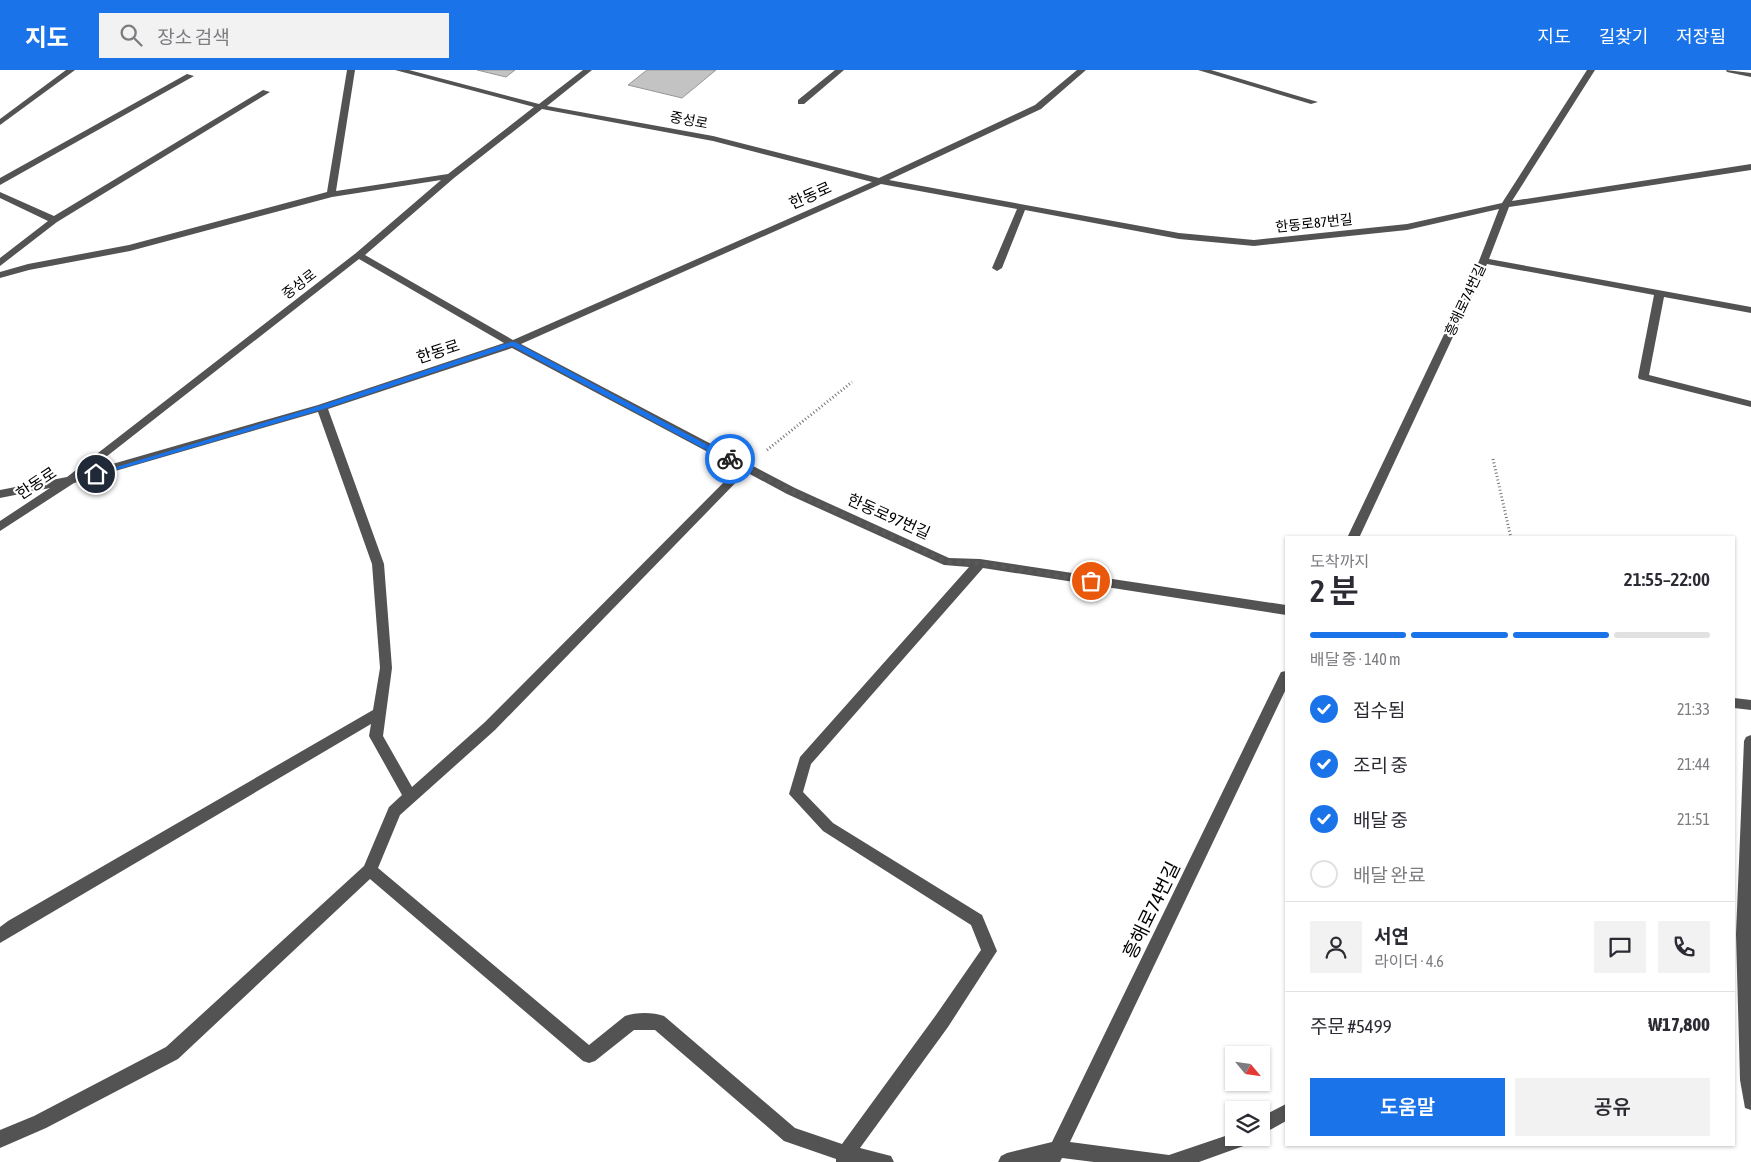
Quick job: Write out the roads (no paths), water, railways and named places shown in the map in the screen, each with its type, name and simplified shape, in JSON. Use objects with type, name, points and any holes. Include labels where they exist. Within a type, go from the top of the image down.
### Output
[{"type":"street","points":[[0,123],[71,70]]},
{"type":"street","points":[[331,194],[351,70]]},
{"type":"street","points":[[399,70],[542,107]]},
{"type":"street","points":[[428,77],[438,70]]},
{"type":"street","name":"중성로","points":[[70,480],[359,255],[451,176],[588,70]]},
{"type":"street","points":[[801,102],[840,70]]},
{"type":"street","name":"한동로","points":[[0,527],[70,480],[110,470],[322,407],[513,344],[880,181],[1038,107],[1082,70]]},
{"type":"street","points":[[1202,70],[1314,102]]},
{"type":"street","name":"흥해로74번길","points":[[1354,536],[1484,261],[1505,205],[1591,70]]},
{"type":"street","points":[[1730,70],[1751,75]]},
{"type":"street","points":[[0,182],[190,76]]},
{"type":"street","points":[[0,263],[54,220],[266,92]]},
{"type":"street","name":"중성로","points":[[542,107],[713,139]]},
{"type":"street","name":"한동로","points":[[713,139],[880,181]]},
{"type":"street","name":"한동로87번길","points":[[880,181],[1178,236],[1254,244],[1407,227],[1505,205],[1751,167]]},
{"type":"street","points":[[0,275],[28,267],[130,248],[331,194],[451,176]]},
{"type":"street","points":[[0,195],[54,220]]},
{"type":"street","points":[[998,268],[1022,208]]},
{"type":"street","name":"한동로97번길","points":[[359,255],[513,344],[791,491],[948,562],[980,563],[1285,610]]},
{"type":"street","points":[[1484,261],[1751,310]]},
{"type":"street","points":[[1660,292],[1643,377],[1751,404]]},
{"type":"street","points":[[322,407],[378,564],[386,668],[376,736],[410,797]]},
{"type":"street","points":[[0,1139],[40,1122],[172,1053],[370,870],[394,810],[490,726],[745,467]]},
{"type":"street","points":[[0,494],[70,480]]},
{"type":"street","points":[[845,1158],[989,951],[977,920],[828,827],[796,794],[805,761],[980,563]]},
{"type":"street","name":"흥해로74번길","points":[[1054,1155],[1285,678]]},
{"type":"street","points":[[1735,703],[1751,706]]},
{"type":"street","points":[[0,936],[13,926],[379,713]]},
{"type":"street","points":[[1751,741],[1739,933],[1751,1102]]},
{"type":"street","points":[[370,870],[589,1055],[631,1022],[658,1022],[790,1135],[845,1158],[885,1162]]},
{"type":"street","points":[[1270,1122],[1285,1113]]},
{"type":"street","points":[[1174,1162],[1225,1144]]},
{"type":"street","points":[[1007,1162],[1054,1155],[1164,1162]]}]
